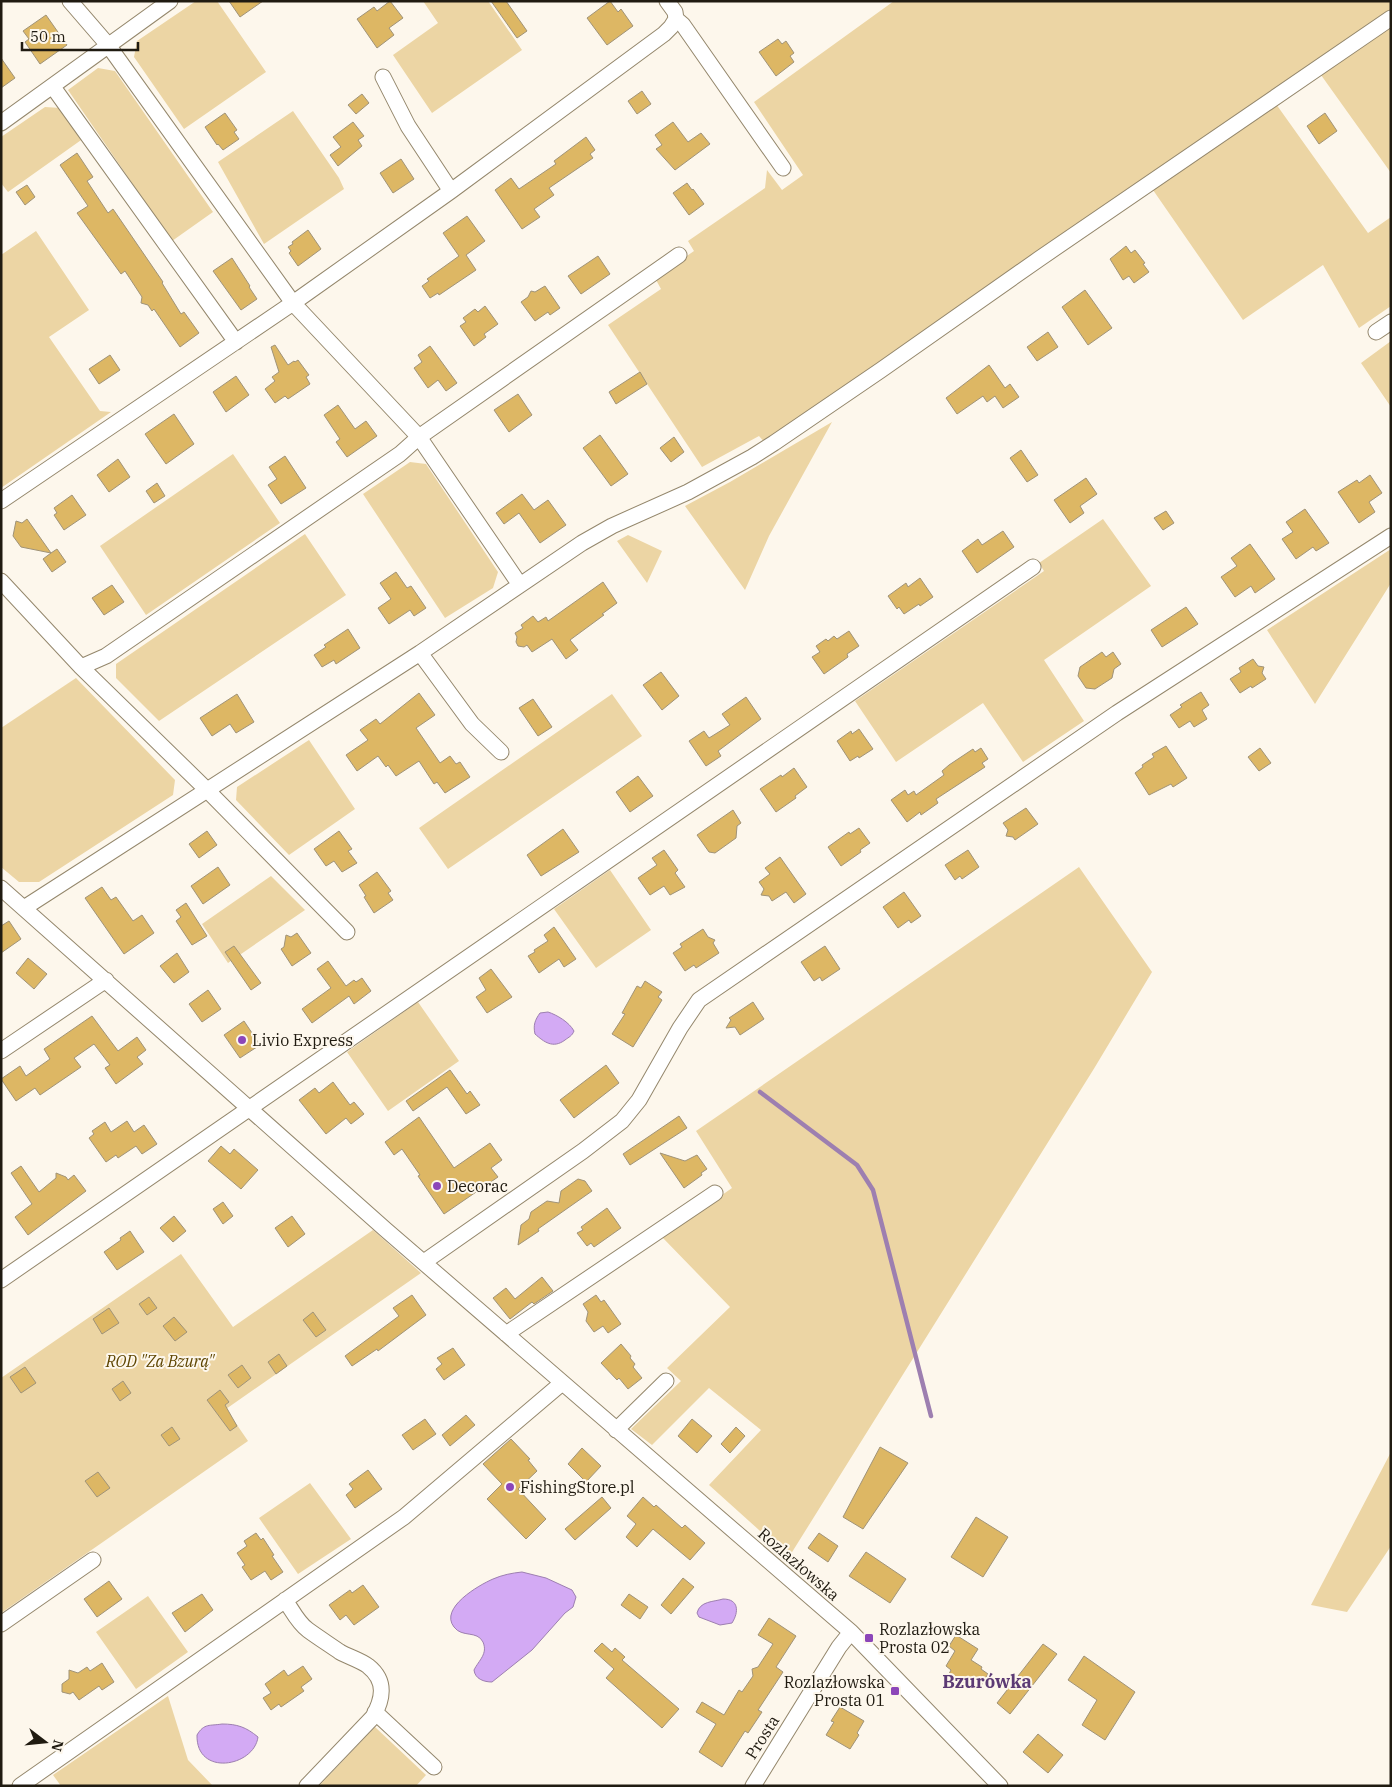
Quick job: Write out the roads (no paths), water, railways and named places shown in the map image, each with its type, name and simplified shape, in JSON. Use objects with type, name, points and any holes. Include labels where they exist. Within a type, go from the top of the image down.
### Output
[{"type":"street","points":[[70,1],[108,44],[293,303],[419,437],[520,585]]},
{"type":"street","points":[[1,123],[170,1]]},
{"type":"street","points":[[1,501],[293,303],[664,34],[672,27],[676,19],[675,12],[668,1]]},
{"type":"street","points":[[24,908],[420,653],[582,543],[612,526],[688,492],[774,444],[1039,259],[1391,18]]},
{"type":"street","points":[[676,19],[683,25],[784,168]]},
{"type":"street","points":[[383,77],[408,126],[451,190]]},
{"type":"street","points":[[53,87],[236,342]]},
{"type":"street","points":[[81,667],[106,656],[400,454],[419,437],[679,255]]},
{"type":"street","points":[[1376,332],[1391,322]]},
{"type":"street","points":[[424,1262],[583,1151],[622,1120],[639,1100],[680,1028],[699,1000],[1117,713],[1391,536]]},
{"type":"street","points":[[1,1280],[1033,568]]},
{"type":"street","points":[[1,581],[81,667],[207,790],[347,932]]},
{"type":"street","points":[[420,653],[472,724],[501,752]]},
{"type":"street","name":"Rozlazłowska","points":[[1,888],[506,1334],[850,1632],[992,1783]]},
{"type":"street","points":[[1,1052],[106,980]]},
{"type":"street","points":[[506,1334],[715,1193]]},
{"type":"street","points":[[616,1430],[666,1381]]},
{"type":"street","points":[[20,1786],[404,1517],[562,1383]]},
{"type":"street","points":[[1,1624],[93,1560]]},
{"type":"street","points":[[285,1600],[306,1629],[341,1652],[368,1666],[378,1677],[382,1690],[380,1704],[372,1717],[307,1786]]},
{"type":"street","name":"Prosta","points":[[753,1786],[850,1632]]},
{"type":"street","points":[[375,1712],[434,1767]]},
{"type":"waterway","points":[[760,1092],[857,1165],[873,1190],[931,1416]]},
{"type":"place","name":"Livio Express","points":[[242,1040]]},
{"type":"place","name":"Decorac","points":[[437,1186]]},
{"type":"place","name":"FishingStore.pl","points":[[510,1487]]},
{"type":"place","name":"Rozlazłowska Prosta 02","points":[[869,1638]]},
{"type":"place","name":"Rozlazłowska Prosta 01","points":[[895,1691]]},
{"type":"district","name":"Bzurówka","points":[[987,1682]]},
{"type":"park label","name":"ROD \"Za Bzurą\"","points":[[160,1361]]}]
